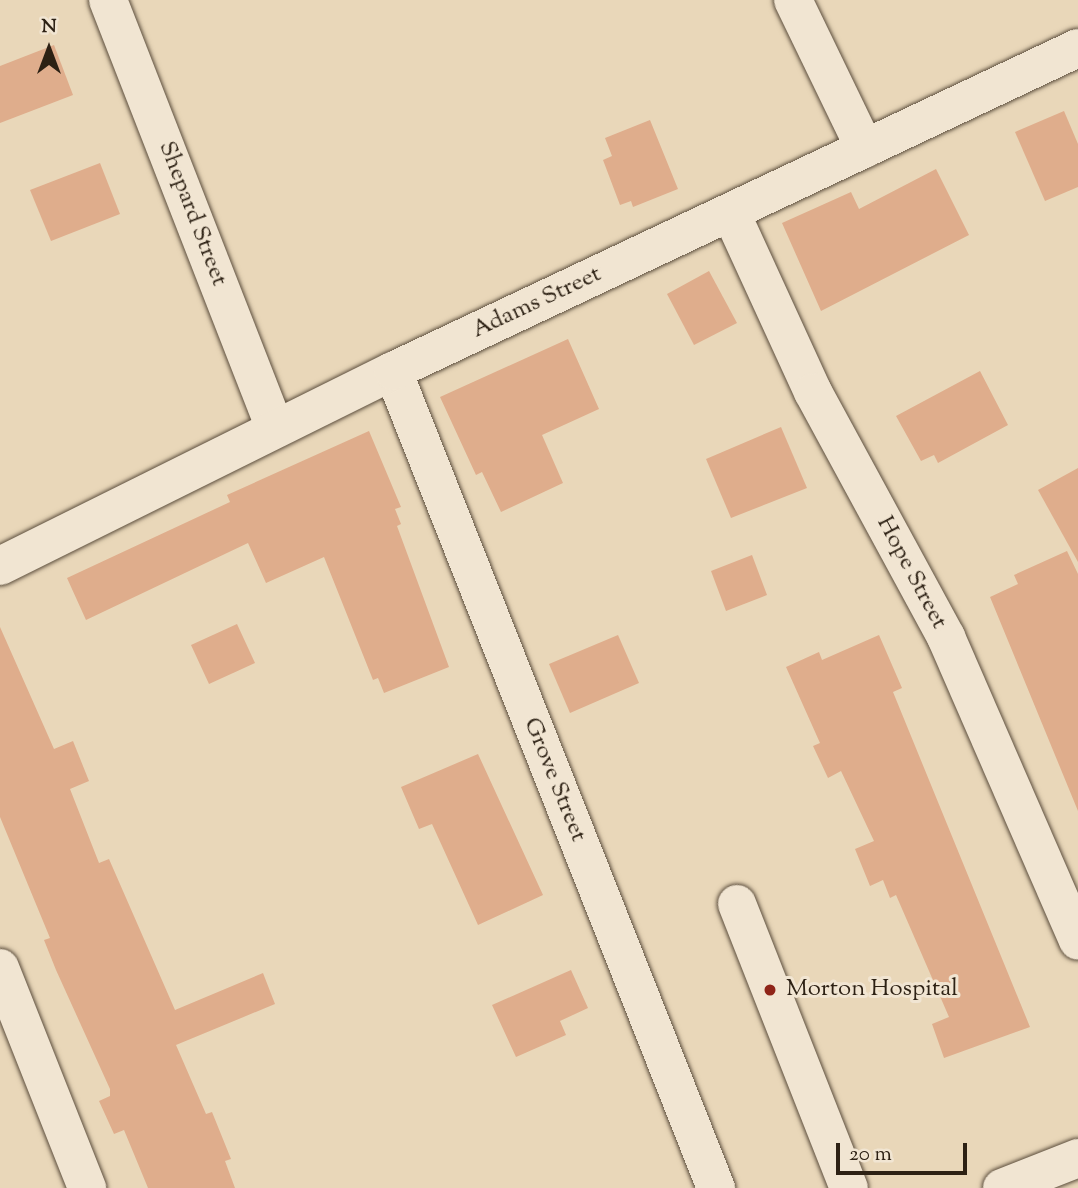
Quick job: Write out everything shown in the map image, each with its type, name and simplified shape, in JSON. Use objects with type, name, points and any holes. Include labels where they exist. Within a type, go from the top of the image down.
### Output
[{"type":"street","name":"Shepard Street","points":[[108,0],[275,429]]},
{"type":"street","points":[[793,0],[865,149]]},
{"type":"street","name":"Adams Street","points":[[0,566],[393,371],[1078,48]]},
{"type":"street","name":"Hope Street","points":[[731,213],[813,392],[946,638],[1078,940]]},
{"type":"street","name":"Grove Street","points":[[393,371],[716,1188]]},
{"type":"street","points":[[737,904],[849,1188]]},
{"type":"street","points":[[0,968],[87,1188]]},
{"type":"street","points":[[1002,1188],[1078,1158]]},
{"type":"building","points":[[54,45],[73,95],[0,123],[0,66]]},
{"type":"building","points":[[1064,111],[1078,144],[1078,187],[1045,201],[1015,132]]},
{"type":"building","points":[[650,120],[678,189],[633,207],[631,201],[620,205],[603,160],[612,156],[605,138]]},
{"type":"building","points":[[100,163],[120,214],[51,241],[30,190]]},
{"type":"building","points":[[936,169],[969,235],[821,311],[782,223],[851,192],[859,209]]},
{"type":"building","points":[[709,271],[737,323],[694,345],[667,294]]},
{"type":"building","points":[[568,339],[599,409],[542,435],[563,483],[501,512],[482,472],[476,475],[440,397]]},
{"type":"building","points":[[980,371],[1008,425],[938,463],[934,455],[921,461],[896,416]]},
{"type":"building","points":[[781,427],[807,488],[731,518],[706,459]]},
{"type":"building","points":[[369,431],[401,507],[395,509],[401,524],[397,526],[449,667],[384,693],[378,678],[373,680],[324,557],[266,583],[248,543],[86,620],[67,578],[230,502],[227,495]]},
{"type":"building","points":[[1078,468],[1078,562],[1038,490]]},
{"type":"building","points":[[1067,551],[1078,574],[1078,811],[990,597],[1018,584],[1014,575]]},
{"type":"building","points":[[752,555],[767,595],[726,611],[711,571]]},
{"type":"building","points":[[237,624],[255,663],[209,684],[191,645]]},
{"type":"building","points":[[0,627],[54,749],[73,741],[89,781],[70,789],[99,863],[109,859],[175,1010],[263,973],[275,1004],[176,1045],[206,1114],[212,1112],[231,1159],[225,1161],[235,1188],[148,1188],[124,1130],[114,1134],[99,1101],[110,1096],[110,1089],[56,970],[44,940],[50,938],[0,817]]},
{"type":"building","points":[[618,635],[639,683],[570,713],[549,664]]},
{"type":"building","points":[[879,635],[902,688],[893,692],[1030,1027],[944,1058],[932,1024],[949,1017],[896,895],[890,898],[883,880],[870,886],[855,849],[874,841],[841,771],[828,778],[813,746],[820,743],[786,667],[819,652],[822,660]]},
{"type":"building","points":[[478,754],[543,895],[478,925],[432,824],[419,829],[401,787]]},
{"type":"building","points":[[571,970],[588,1008],[560,1021],[566,1035],[516,1057],[492,1005]]},
{"type":"place","name":"Morton Hospital","points":[[770,990]]}]
